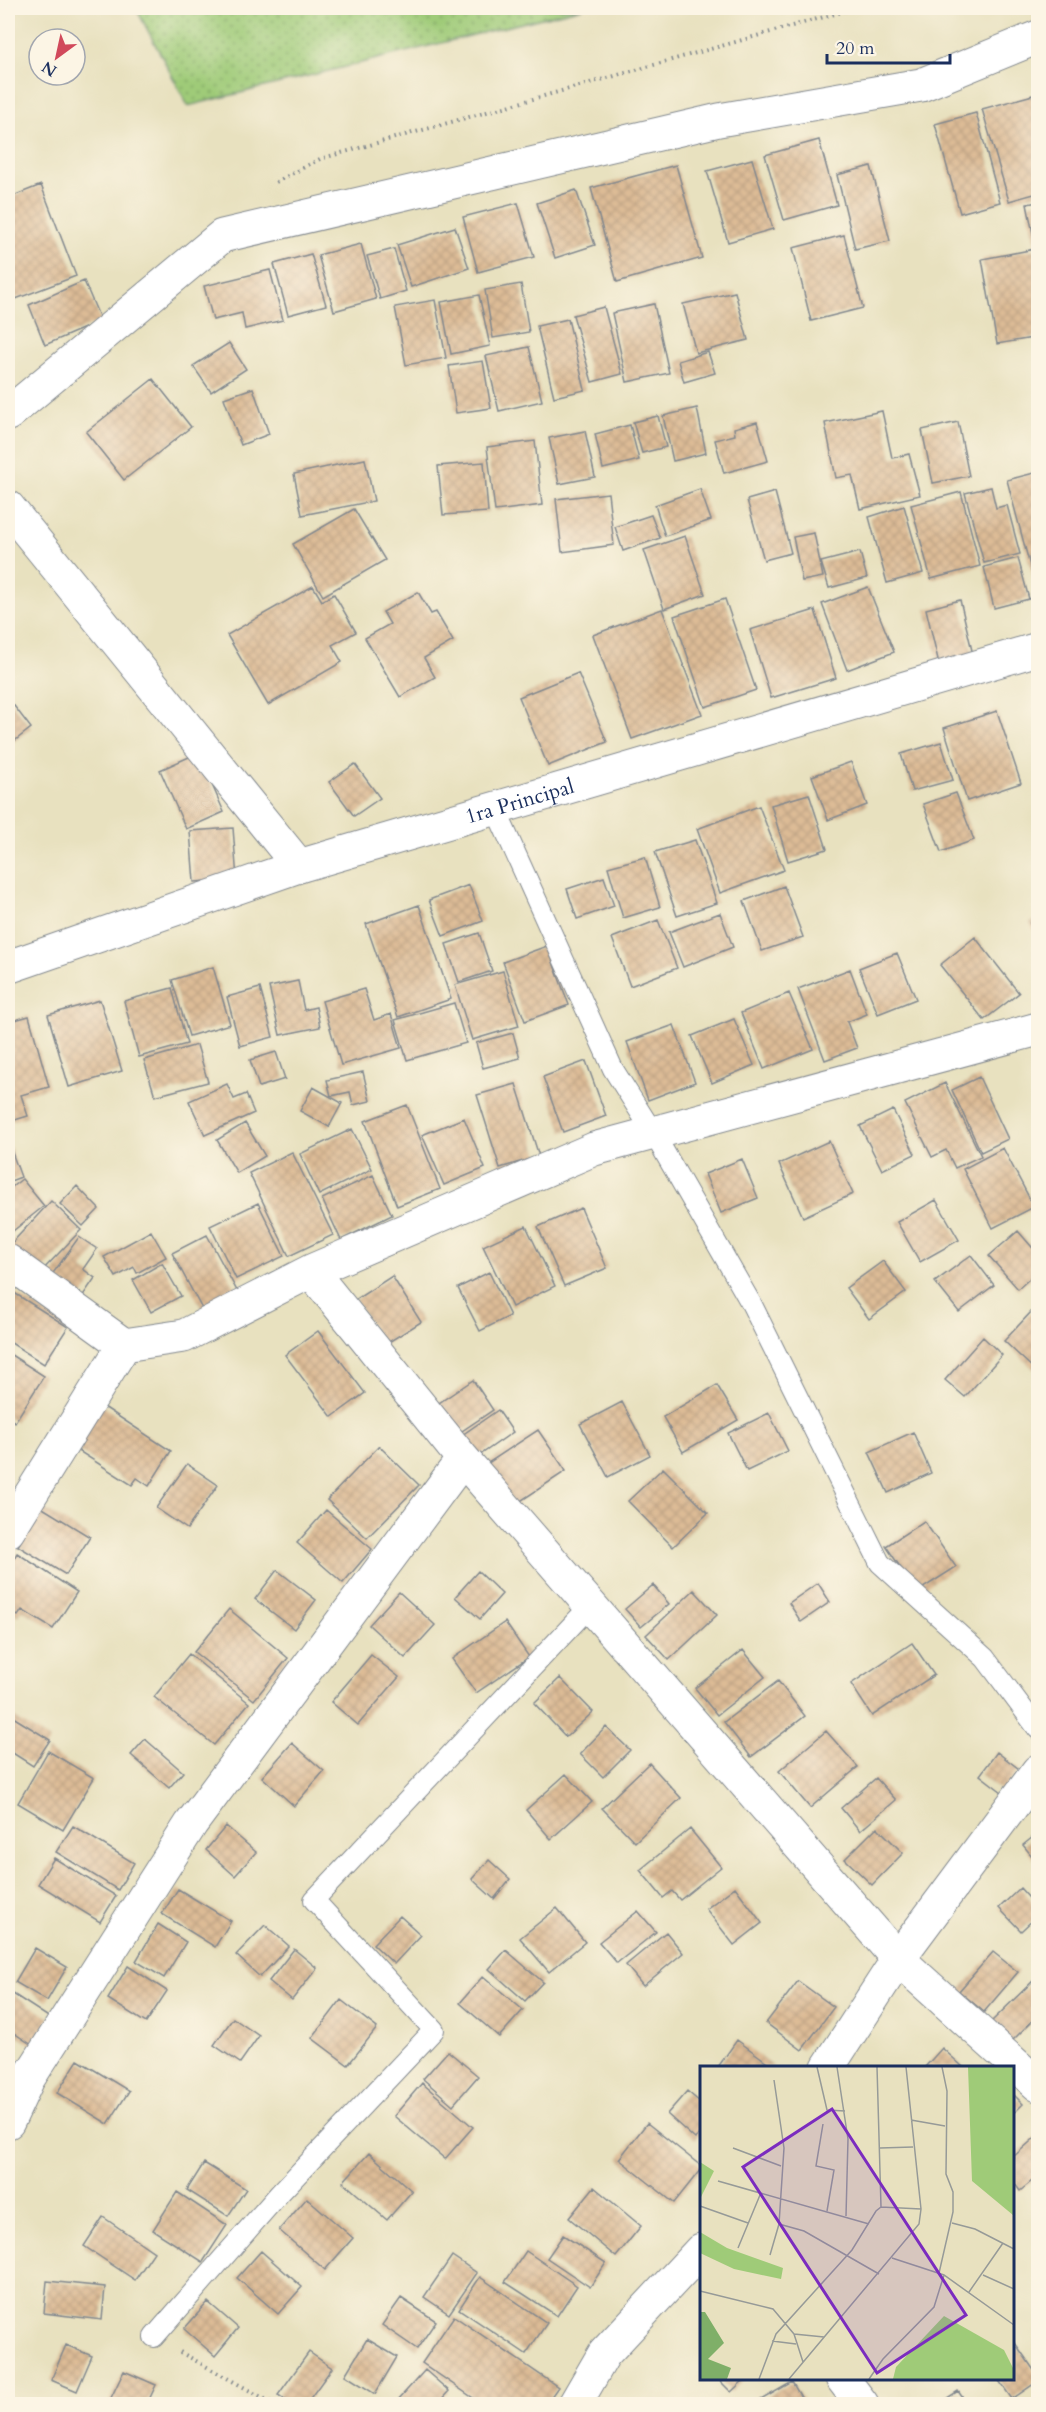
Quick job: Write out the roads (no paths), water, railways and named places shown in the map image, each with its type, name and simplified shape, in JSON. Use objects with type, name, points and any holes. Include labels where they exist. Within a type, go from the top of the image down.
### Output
[{"type":"street","points":[[8,414],[222,236],[719,120],[921,85],[1038,37]]},
{"type":"street","points":[[8,507],[299,866]]},
{"type":"street","name":"1ra Principal","points":[[8,967],[299,866],[1038,649]]},
{"type":"street","points":[[8,1261],[124,1345],[184,1336],[311,1271],[594,1149],[1038,1029]]},
{"type":"street","points":[[311,1271],[463,1459],[898,1959],[1038,2085]]},
{"type":"street","points":[[8,1531],[124,1345]]},
{"type":"street","points":[[8,2122],[28,2079],[191,1824],[463,1459]]},
{"type":"street","points":[[829,2066],[898,1959],[1038,1771]]},
{"type":"street","points":[[575,2404],[604,2354],[700,2251]]},
{"type":"street","points":[[843,2379],[862,2404]]},
{"type":"lane","points":[[495,808],[613,1069],[654,1134],[752,1305],[880,1563],[985,1658],[1038,1730]]},
{"type":"lane","points":[[154,2337],[279,2194],[434,2030],[314,1900],[591,1605]]}]
